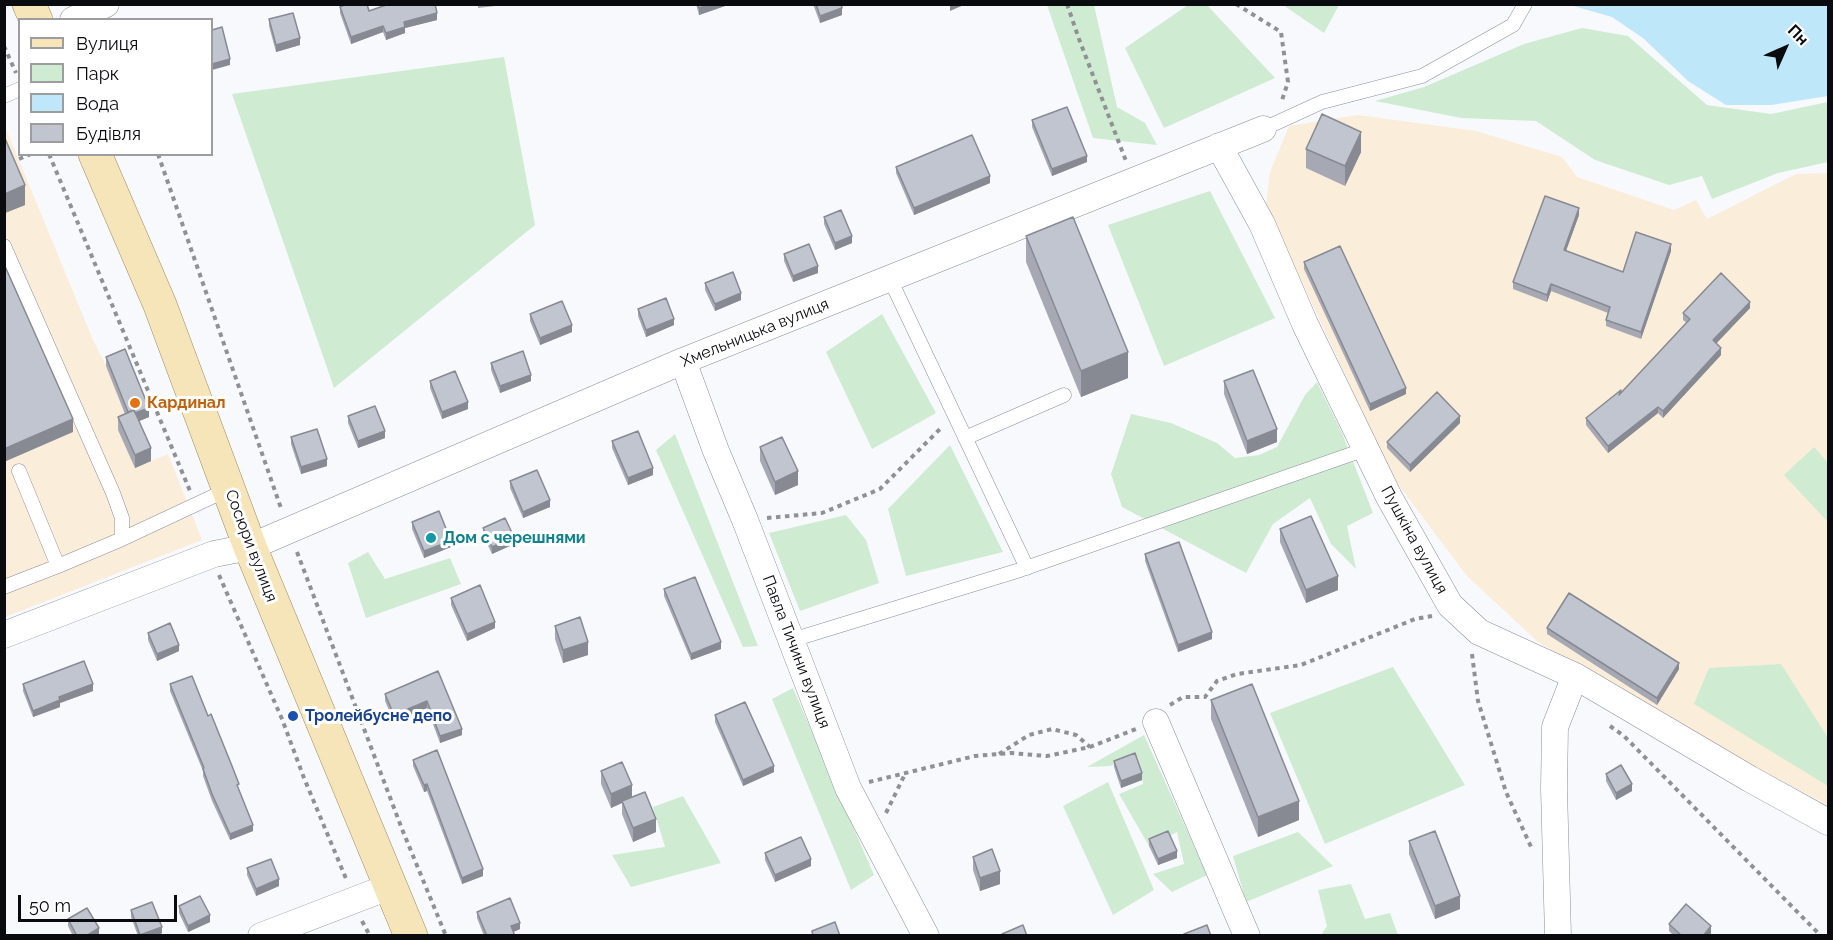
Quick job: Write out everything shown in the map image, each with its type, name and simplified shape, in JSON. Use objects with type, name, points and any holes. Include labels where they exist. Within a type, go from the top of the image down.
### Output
[{"type":"main road","points":[[29,4],[35,18]]},
{"type":"main road","name":"Сосюри вулиця","points":[[96,156],[160,305],[250,548],[411,936]]},
{"type":"street","points":[[77,18],[106,4]]},
{"type":"street","name":"Хмельницька вулиця","points":[[4,635],[214,554],[250,548],[683,361],[1269,126]]},
{"type":"street","name":"Пушкіна вулиця","points":[[1219,146],[1262,224],[1305,324],[1389,497],[1450,605],[1479,632],[1575,676],[1828,822]]},
{"type":"street","name":"Павла Тичини вулиця","points":[[683,361],[848,788],[926,936]]},
{"type":"street","points":[[1558,936],[1554,789],[1555,727],[1575,676]]},
{"type":"street","points":[[1156,722],[1247,936]]},
{"type":"street","points":[[261,936],[391,886]]},
{"type":"lane","points":[[1269,126],[1322,102],[1422,75],[1513,25],[1525,4]]},
{"type":"lane","points":[[4,96],[18,90]]},
{"type":"lane","points":[[4,246],[113,493],[122,518],[122,539]]},
{"type":"lane","points":[[890,279],[1027,568]]},
{"type":"lane","points":[[965,438],[1065,395]]},
{"type":"lane","points":[[792,640],[1027,568],[1365,449]]},
{"type":"lane","points":[[19,471],[58,566]]},
{"type":"lane","points":[[4,587],[122,539],[229,489]]},
{"type":"path","points":[[1067,4],[1123,151],[1132,181]]},
{"type":"path","points":[[1236,4],[1281,32],[1288,82],[1269,126]]},
{"type":"path","points":[[4,46],[18,78]]},
{"type":"path","points":[[19,159],[26,156]]},
{"type":"path","points":[[745,520],[822,513],[880,489],[924,447],[954,414]]},
{"type":"path","points":[[848,788],[975,756],[999,754],[1047,756],[1090,747],[1156,722],[1167,706],[1183,697],[1205,696],[1217,681],[1237,674],[1301,666],[1415,619],[1462,616],[1478,701],[1506,792],[1532,850]]},
{"type":"path","points":[[1605,723],[1624,736],[1821,936]]},
{"type":"path","points":[[999,754],[1029,735],[1052,729],[1076,735],[1090,747]]},
{"type":"path","points":[[872,834],[885,814],[905,773]]},
{"type":"shaded area","points":[[1358,115],[1476,131],[1562,157],[1577,177],[1674,210],[1696,200],[1707,219],[1796,174],[1828,173],[1828,805],[1697,737],[1538,642],[1467,576],[1394,479],[1266,205],[1270,172],[1289,126]]},
{"type":"shaded area","points":[[4,124],[93,340],[136,425],[151,461],[168,454],[202,540],[5,617]]},
{"type":"green space","points":[[1047,5],[1094,5],[1117,107],[1145,123],[1157,145],[1093,138]]},
{"type":"green space","points":[[1188,5],[1207,5],[1275,78],[1164,128],[1125,48]]},
{"type":"green space","points":[[1283,5],[1339,5],[1324,33]]},
{"type":"green space","points":[[1582,28],[1628,36],[1707,105],[1771,114],[1828,102],[1828,162],[1778,173],[1712,199],[1702,176],[1669,185],[1595,160],[1536,121],[1461,118],[1375,101],[1424,87],[1524,44]]},
{"type":"green space","points":[[504,57],[535,225],[334,388],[232,94]]},
{"type":"green space","points":[[1210,191],[1275,318],[1164,366],[1108,225]]},
{"type":"green space","points":[[882,314],[936,413],[872,449],[826,352]]},
{"type":"green space","points":[[1317,382],[1342,433],[1373,513],[1347,526],[1356,569],[1331,544],[1310,498],[1273,524],[1246,573],[1122,507],[1111,474],[1131,414],[1171,423],[1217,443],[1235,458],[1259,455],[1277,447],[1305,395]]},
{"type":"green space","points":[[675,434],[758,646],[743,647],[656,450]]},
{"type":"green space","points":[[950,445],[1003,552],[906,576],[888,509]]},
{"type":"green space","points":[[1814,447],[1828,463],[1828,522],[1784,475]]},
{"type":"green space","points":[[846,515],[866,540],[879,583],[800,611],[769,533]]},
{"type":"green space","points":[[368,552],[385,579],[450,558],[461,584],[366,618],[348,563]]},
{"type":"green space","points":[[1781,664],[1828,738],[1828,786],[1694,704],[1709,668]]},
{"type":"green space","points":[[1393,667],[1465,785],[1325,844],[1270,713]]},
{"type":"green space","points":[[793,688],[874,875],[851,890],[772,699]]},
{"type":"green space","points":[[1144,735],[1207,875],[1172,892],[1153,874],[1184,864],[1177,832],[1149,846],[1119,794],[1143,784],[1138,757],[1110,766],[1087,767]]},
{"type":"green space","points":[[1108,782],[1154,890],[1113,915],[1063,806]]},
{"type":"green space","points":[[683,796],[721,863],[631,887],[612,855],[665,847],[653,807]]},
{"type":"green space","points":[[1298,832],[1333,866],[1246,902],[1233,856]]},
{"type":"green space","points":[[1351,884],[1365,919],[1390,913],[1398,935],[1321,935],[1327,926],[1318,890]]},
{"type":"water","points":[[1570,5],[1828,5],[1828,96],[1771,105],[1726,105],[1688,81],[1643,38],[1612,17]]},
{"type":"building","points":[[346,4],[367,4],[369,11],[389,4],[435,4],[437,13],[404,22],[405,27],[386,33],[383,26],[351,37],[340,7]]},
{"type":"building","points":[[698,4],[710,4],[699,8]]},
{"type":"building","points":[[816,4],[841,4],[842,8],[820,16]]},
{"type":"building","points":[[293,13],[300,38],[276,45],[269,19]]},
{"type":"building","points":[[222,27],[230,59],[213,64],[213,30]]},
{"type":"building","points":[[1067,107],[1087,156],[1052,169],[1032,120]]},
{"type":"building","points":[[1322,114],[1361,132],[1345,166],[1306,149]]},
{"type":"building","points":[[972,135],[990,176],[914,208],[896,167]]},
{"type":"building","points":[[4,136],[25,185],[5,194],[4,192]]},
{"type":"building","points":[[1545,196],[1579,208],[1564,250],[1623,272],[1636,232],[1671,244],[1641,332],[1606,320],[1610,307],[1551,284],[1547,295],[1513,282]]},
{"type":"building","points":[[841,210],[852,236],[835,243],[824,217]]},
{"type":"building","points":[[1073,217],[1128,352],[1081,371],[1026,236]]},
{"type":"building","points":[[809,244],[818,266],[793,276],[784,254]]},
{"type":"building","points":[[1340,246],[1406,388],[1370,404],[1304,262]]},
{"type":"building","points":[[4,264],[73,419],[4,449]]},
{"type":"building","points":[[733,272],[741,293],[715,304],[705,283]]},
{"type":"building","points":[[1721,273],[1750,302],[1713,340],[1721,348],[1663,411],[1658,407],[1608,446],[1586,418],[1621,390],[1619,395],[1690,319],[1683,313]]},
{"type":"building","points":[[666,298],[674,319],[646,330],[638,309]]},
{"type":"building","points":[[562,301],[572,325],[540,338],[530,314]]},
{"type":"building","points":[[125,349],[149,408],[135,413],[134,410],[128,412],[106,357]]},
{"type":"building","points":[[523,351],[531,375],[500,386],[491,363]]},
{"type":"building","points":[[1253,370],[1277,429],[1247,441],[1224,381]]},
{"type":"building","points":[[455,371],[468,402],[442,412],[430,381]]},
{"type":"building","points":[[1437,392],[1460,416],[1410,465],[1387,442]]},
{"type":"building","points":[[375,406],[385,431],[358,441],[348,416]]},
{"type":"building","points":[[134,410],[151,448],[135,455],[118,417]]},
{"type":"building","points":[[317,429],[327,459],[301,467],[291,437]]},
{"type":"building","points":[[638,431],[653,468],[628,478],[612,441]]},
{"type":"building","points":[[782,437],[798,471],[775,482],[760,447]]},
{"type":"building","points":[[537,470],[550,500],[523,512],[510,481]]},
{"type":"building","name":"Дом с черешнями","points":[[439,511],[451,541],[424,551],[412,522]]},
{"type":"building","points":[[1311,516],[1338,576],[1306,590],[1280,529]]},
{"type":"building","points":[[505,518],[514,537],[492,547],[483,528]]},
{"type":"building","points":[[1179,542],[1212,632],[1178,645],[1145,554]]},
{"type":"building","points":[[695,577],[721,642],[691,654],[664,589]]},
{"type":"building","points":[[480,585],[495,622],[467,634],[451,598]]},
{"type":"building","points":[[1569,593],[1679,663],[1657,698],[1547,628]]},
{"type":"building","points":[[580,617],[588,642],[563,650],[555,626]]},
{"type":"building","points":[[170,623],[179,645],[157,654],[148,633]]},
{"type":"building","points":[[84,661],[93,684],[59,697],[60,700],[33,711],[23,684]]},
{"type":"building","points":[[438,671],[462,729],[440,736],[427,701],[394,715],[385,694]]},
{"type":"building","points":[[192,676],[208,716],[211,714],[253,825],[230,834],[212,794],[204,768],[170,684]]},
{"type":"building","points":[[1252,684],[1299,801],[1258,817],[1211,700]]},
{"type":"building","points":[[745,702],[774,766],[743,780],[715,715]]},
{"type":"building","points":[[437,750],[483,869],[462,878],[427,784],[424,785],[413,760]]},
{"type":"building","points":[[1135,753],[1142,773],[1121,781],[1114,761]]},
{"type":"building","points":[[622,762],[632,785],[611,794],[601,771]]},
{"type":"building","points":[[1621,765],[1632,784],[1616,793],[1606,774]]},
{"type":"building","points":[[645,792],[656,819],[633,828],[622,801]]},
{"type":"building","points":[[1168,831],[1177,851],[1158,859],[1149,839]]},
{"type":"building","points":[[1435,831],[1460,896],[1435,906],[1409,841]]},
{"type":"building","points":[[801,837],[811,859],[775,875],[765,853]]},
{"type":"building","points":[[992,849],[1000,871],[980,878],[973,857]]},
{"type":"building","points":[[271,859],[279,879],[256,889],[247,868]]},
{"type":"building","points":[[200,896],[210,915],[188,926],[179,906]]},
{"type":"building","points":[[510,898],[520,923],[511,926],[515,936],[487,936],[477,912]]},
{"type":"building","points":[[152,902],[162,927],[140,935],[131,910]]},
{"type":"building","points":[[1686,904],[1711,926],[1703,936],[1682,936],[1669,924]]},
{"type":"building","points":[[87,908],[99,928],[86,936],[77,936],[68,919]]},
{"type":"building","points":[[835,922],[840,936],[813,936],[812,931]]},
{"type":"building","points":[[1023,925],[1027,936],[1002,936],[1002,934]]},
{"type":"building","points":[[1207,925],[1211,936],[1185,936],[1184,934]]},
{"type":"place","name":"Кардинал","points":[[135,403]]},
{"type":"place","name":"Дом с черешнями","points":[[431,538]]},
{"type":"place","name":"Тролейбусне депо","points":[[293,716]]}]
